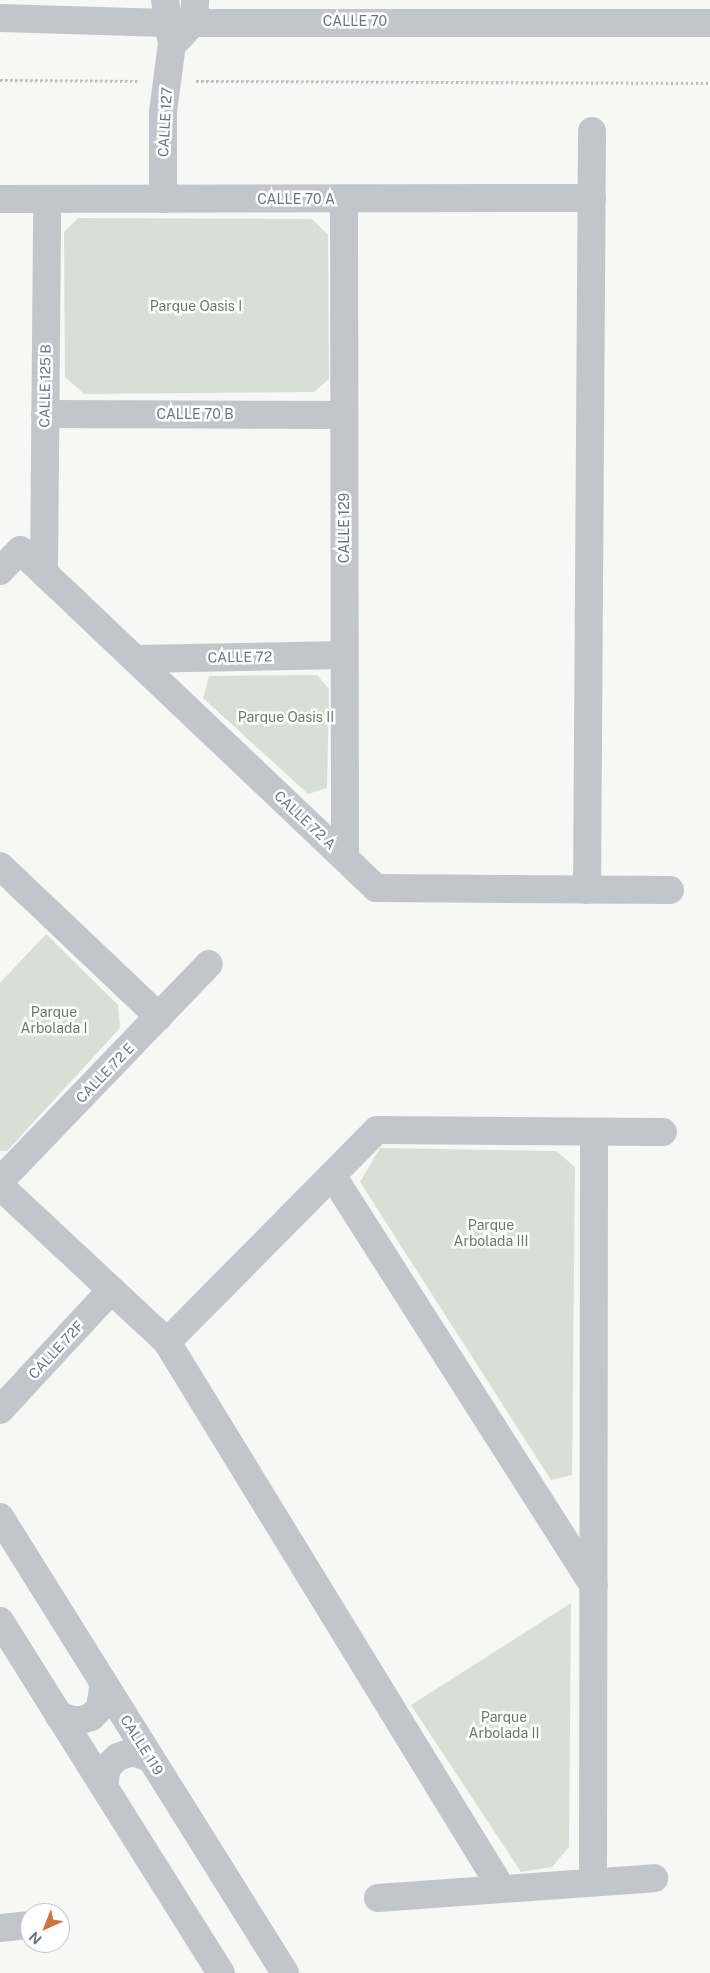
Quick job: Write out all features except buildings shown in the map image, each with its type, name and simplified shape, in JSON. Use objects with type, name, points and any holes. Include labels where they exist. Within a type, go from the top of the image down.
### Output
[{"type":"street","name":"CALLE 70","points":[[0,18],[168,23],[195,11],[710,23]]},
{"type":"street","name":"CALLE 127","points":[[162,199],[168,23]]},
{"type":"street","points":[[587,890],[592,131]]},
{"type":"street","name":"CALLE 70 A","points":[[0,199],[592,198]]},
{"type":"street","name":"CALLE 125 B","points":[[44,572],[47,199]]},
{"type":"street","name":"CALLE 129","points":[[344,199],[345,858]]},
{"type":"street","name":"CALLE 70 B","points":[[45,414],[344,415]]},
{"type":"street","name":"CALLE 72 A","points":[[0,571],[20,550],[376,888],[670,890]]},
{"type":"street","name":"CALLE 72","points":[[135,659],[344,655]]},
{"type":"street","points":[[0,866],[159,1017]]},
{"type":"street","name":"CALLE 72 E","points":[[0,1181],[209,964]]},
{"type":"street","points":[[167,1342],[377,1130],[663,1132]]},
{"type":"street","points":[[593,1882],[594,1132]]},
{"type":"street","points":[[332,1175],[594,1586]]},
{"type":"street","points":[[0,1186],[167,1342],[502,1889]]},
{"type":"street","name":"CALLE 72F","points":[[0,1410],[112,1290]]},
{"type":"street","name":"CALLE 119","points":[[0,1517],[285,1973]]},
{"type":"street","points":[[0,1621],[221,1973]]},
{"type":"street","points":[[60,1716],[78,1721],[91,1717],[100,1708],[104,1684]]},
{"type":"street","points":[[104,1786],[107,1767],[118,1757],[132,1752],[150,1758]]},
{"type":"street","points":[[378,1898],[654,1878]]},
{"type":"street","points":[[0,1928],[20,1926]]},
{"type":"path","points":[[0,80],[710,83]]},
{"type":"green space","name":"Parque Oasis I","points":[[78,218],[312,219],[328,235],[329,379],[314,392],[84,394],[65,377],[64,232]]},
{"type":"green space","name":"Parque Oasis II","points":[[317,675],[329,689],[327,788],[308,794],[203,698],[209,676]]},
{"type":"green space","name":"Parque Arbolada I","points":[[46,934],[118,1005],[120,1028],[7,1151],[0,1151],[0,983]]},
{"type":"green space","name":"Parque Arbolada III","points":[[380,1148],[556,1151],[575,1167],[572,1475],[551,1480],[360,1182]]},
{"type":"green space","name":"Parque Arbolada II","points":[[571,1603],[569,1847],[552,1867],[521,1872],[411,1705]]}]
